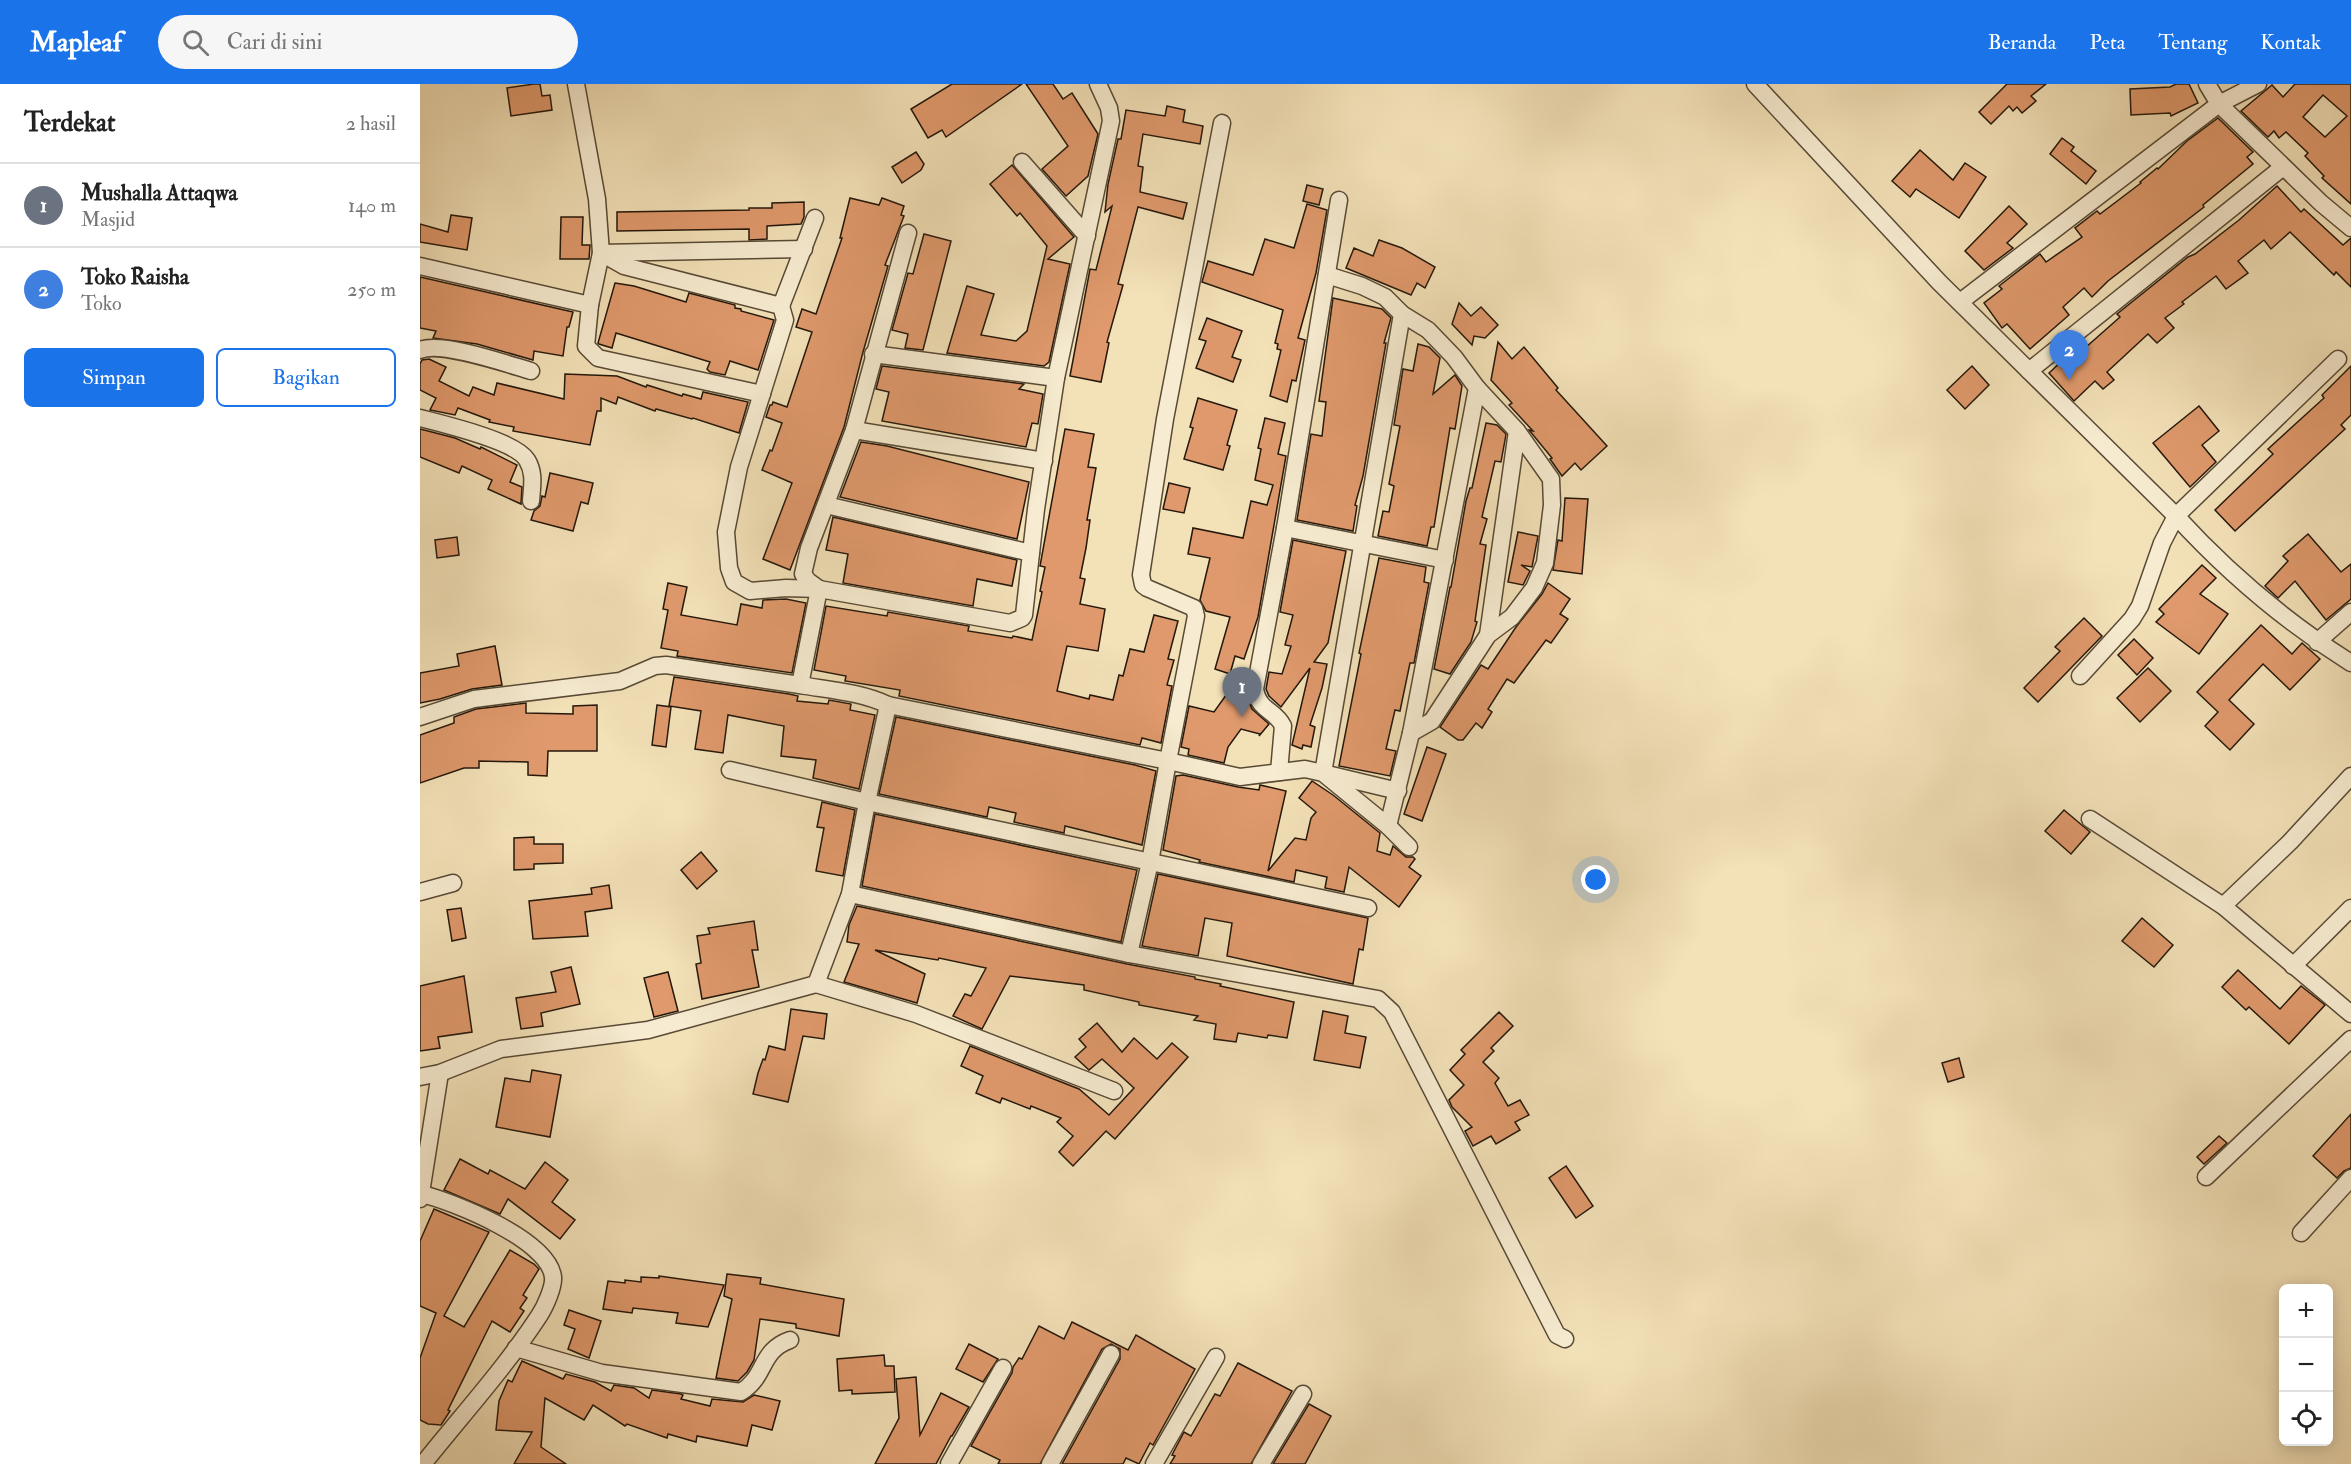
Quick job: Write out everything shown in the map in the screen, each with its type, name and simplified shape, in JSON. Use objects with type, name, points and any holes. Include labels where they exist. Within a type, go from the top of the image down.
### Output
[{"type":"street","points":[[576,84],[597,199],[601,253],[590,305],[586,346],[598,358],[762,394]]},
{"type":"street","points":[[815,218],[781,306],[785,320],[739,467],[726,532],[729,568],[734,582],[750,591],[786,588],[819,589],[1010,623],[1022,618],[1056,378],[1112,121],[1098,84]]},
{"type":"street","points":[[1755,84],[1940,282],[2176,516],[2207,550],[2261,599],[2317,642],[2351,663]]},
{"type":"street","points":[[2208,84],[2219,104],[2283,167],[2351,228]]},
{"type":"street","points":[[1960,302],[2219,104],[2258,84]]},
{"type":"street","points":[[1130,954],[1150,862],[1196,616],[1194,608],[1143,585],[1142,575],[1165,419],[1222,123]]},
{"type":"street","points":[[1022,162],[1087,236]]},
{"type":"street","points":[[2029,372],[2283,167]]},
{"type":"street","points":[[1279,772],[1283,726],[1280,719],[1263,708],[1257,700],[1255,689],[1285,528],[1339,200]]},
{"type":"street","points":[[819,589],[807,581],[803,574],[809,548],[854,430],[908,233]]},
{"type":"street","points":[[601,253],[804,249]]},
{"type":"street","points":[[601,253],[624,266],[781,306]]},
{"type":"street","points":[[420,266],[590,305]]},
{"type":"street","points":[[1327,274],[1385,297],[1402,314],[1428,330],[1455,357],[1477,388],[1517,431],[1551,479],[1552,505],[1545,563],[1534,588],[1512,617],[1488,635],[1432,721],[1411,733]]},
{"type":"street","points":[[1323,773],[1402,314]]},
{"type":"street","points":[[420,350],[425,348],[447,349],[531,371]]},
{"type":"street","points":[[873,354],[1056,378]]},
{"type":"street","points":[[2080,676],[2132,619],[2140,606],[2162,543],[2176,516],[2338,359]]},
{"type":"street","points":[[1388,826],[1411,733],[1477,388]]},
{"type":"street","points":[[420,418],[508,445],[524,455],[531,467],[533,478],[531,501]]},
{"type":"street","points":[[854,430],[1044,461]]},
{"type":"street","points":[[1488,635],[1517,431]]},
{"type":"street","points":[[826,505],[1031,553]]},
{"type":"street","points":[[1285,528],[1445,560]]},
{"type":"street","points":[[800,685],[819,589]]},
{"type":"street","points":[[2317,642],[2351,612]]},
{"type":"street","points":[[420,717],[474,699],[620,681],[655,666],[666,666],[840,691],[878,700],[888,705],[1240,777],[1305,770],[1398,791]]},
{"type":"street","points":[[816,984],[850,894],[888,705]]},
{"type":"street","points":[[730,770],[867,802],[1368,908]]},
{"type":"street","points":[[1323,773],[1388,826],[1409,847]]},
{"type":"street","points":[[2223,906],[2290,842],[2351,776]]},
{"type":"street","points":[[2090,819],[2223,906],[2351,1014]]},
{"type":"street","points":[[420,892],[453,883]]},
{"type":"street","points":[[850,894],[1130,954],[1378,999],[1392,1012],[1557,1335],[1565,1339]]},
{"type":"street","points":[[2292,966],[2351,908]]},
{"type":"street","points":[[420,1077],[440,1073],[501,1049],[648,1030],[816,984],[916,1014],[1114,1091]]},
{"type":"street","points":[[2206,1177],[2351,1039]]},
{"type":"street","points":[[423,1464],[541,1314],[553,1279],[549,1265],[530,1245],[483,1216],[421,1197],[440,1073]]},
{"type":"street","points":[[2301,1233],[2351,1178]]},
{"type":"street","points":[[516,1348],[602,1373],[741,1392],[749,1387],[760,1374],[768,1355],[778,1344],[790,1340]]},
{"type":"street","points":[[1050,1464],[1111,1354]]},
{"type":"street","points":[[1154,1464],[1216,1357]]},
{"type":"street","points":[[949,1464],[1003,1368]]},
{"type":"street","points":[[1261,1464],[1303,1394]]},
{"type":"building","points":[[540,84],[542,96],[550,95],[552,110],[511,116],[507,88]]},
{"type":"building","points":[[952,84],[1022,84],[946,137],[942,130],[928,138],[911,109]]},
{"type":"building","points":[[1026,84],[1053,84],[1063,99],[1072,93],[1098,134],[1088,176],[1066,196],[1042,169],[1068,146]]},
{"type":"building","points":[[2007,84],[2046,84],[2031,96],[2036,101],[2022,113],[2017,107],[2013,111],[2009,106],[1991,124],[1979,112]]},
{"type":"building","points":[[2176,84],[2189,84],[2198,103],[2171,116],[2170,113],[2131,115],[2130,89],[2170,87]]},
{"type":"building","points":[[2295,84],[2351,84],[2351,204],[2322,178],[2324,176],[2305,156],[2308,153],[2286,132],[2279,138],[2274,131],[2268,137],[2241,111],[2272,85],[2283,97]],"holes":[[[2323,95],[2347,116],[2325,137],[2303,117]]]},
{"type":"building","points":[[1167,106],[1185,110],[1183,122],[1203,126],[1200,144],[1143,134],[1138,166],[1143,167],[1140,192],[1187,203],[1183,219],[1138,207],[1118,284],[1123,285],[1107,342],[1109,343],[1101,382],[1070,376],[1090,269],[1096,270],[1112,206],[1105,212],[1108,184],[1118,139],[1121,139],[1126,110],[1165,116]]},
{"type":"building","points":[[2218,118],[2253,152],[2247,157],[2253,164],[2203,205],[2204,207],[2108,281],[2092,297],[2084,288],[2063,307],[2069,315],[2030,349],[2007,324],[2002,328],[1984,303],[2002,289],[1999,286],[2040,254],[2046,262],[2082,237],[2075,228],[2097,211],[2100,214],[2141,183],[2187,141]]},
{"type":"building","points":[[2062,138],[2074,147],[2071,151],[2096,171],[2086,184],[2050,154]]},
{"type":"building","points":[[1920,150],[1953,180],[1965,163],[1986,177],[1959,218],[1916,189],[1910,197],[1892,181]]},
{"type":"building","points":[[916,152],[924,164],[921,170],[902,183],[892,167]]},
{"type":"building","points":[[1012,165],[1074,237],[1048,259],[1070,264],[1049,362],[1044,366],[947,353],[967,286],[994,294],[981,335],[1016,341],[1027,331],[1047,246],[1020,213],[1017,216],[990,184]]},
{"type":"building","points":[[1307,185],[1323,189],[1319,205],[1303,201]]},
{"type":"building","points":[[2277,186],[2301,212],[2304,209],[2343,245],[2351,238],[2351,287],[2336,272],[2334,275],[2290,232],[2271,249],[2264,240],[2238,261],[2248,273],[2226,289],[2216,276],[2165,318],[2174,328],[2157,343],[2148,334],[2107,372],[2114,380],[2103,389],[2095,381],[2074,401],[2049,373],[2064,359],[2068,363],[2120,317],[2117,314],[2188,257],[2239,220]]},
{"type":"building","points":[[850,198],[879,205],[882,198],[904,206],[901,215],[904,216],[885,265],[888,266],[844,427],[790,570],[763,559],[792,483],[762,470],[782,423],[766,417],[773,402],[787,407],[812,332],[796,327],[802,309],[816,314],[842,238],[840,238]]},
{"type":"building","points":[[804,202],[804,217],[801,224],[767,226],[767,239],[749,240],[749,229],[617,231],[617,212],[749,210],[749,208],[772,208],[772,203]]},
{"type":"building","points":[[1307,204],[1327,210],[1316,273],[1298,338],[1305,340],[1296,381],[1292,380],[1287,402],[1270,396],[1281,350],[1277,349],[1278,344],[1275,343],[1283,310],[1202,282],[1208,261],[1253,275],[1265,239],[1294,248]]},
{"type":"building","points":[[2009,206],[2027,224],[2007,243],[2013,248],[1984,270],[1965,251]]},
{"type":"building","points":[[451,215],[472,218],[467,250],[420,242],[420,224],[448,232]]},
{"type":"building","points":[[561,217],[583,217],[582,245],[590,245],[589,259],[560,259]]},
{"type":"building","points":[[924,234],[951,241],[923,350],[905,348],[908,334],[892,330],[908,273],[913,274]]},
{"type":"building","points":[[1379,240],[1402,248],[1435,267],[1425,288],[1417,283],[1411,295],[1346,268],[1354,248],[1373,256]]},
{"type":"building","points":[[420,277],[573,312],[569,327],[567,327],[563,356],[534,351],[533,360],[477,344],[433,338],[436,331],[420,328]]},
{"type":"building","points":[[615,283],[634,286],[686,302],[689,293],[735,305],[735,308],[741,311],[774,320],[758,370],[730,361],[725,375],[710,372],[707,369],[710,362],[616,333],[612,348],[599,344]]},
{"type":"building","points":[[1333,298],[1382,309],[1391,318],[1384,343],[1386,343],[1363,476],[1355,505],[1357,506],[1353,531],[1297,520],[1311,434],[1322,436],[1326,402],[1319,401]]},
{"type":"building","points":[[1459,303],[1471,316],[1481,307],[1498,325],[1485,338],[1474,336],[1472,345],[1452,324]]},
{"type":"building","points":[[1207,318],[1242,331],[1232,357],[1241,360],[1233,382],[1196,368],[1206,341],[1199,339]]},
{"type":"building","points":[[1498,342],[1512,359],[1524,347],[1558,388],[1556,390],[1607,446],[1581,470],[1575,463],[1562,476],[1550,459],[1552,458],[1529,430],[1533,431],[1509,405],[1512,403],[1491,380]]},
{"type":"building","points":[[1418,344],[1429,347],[1440,358],[1433,394],[1455,375],[1462,386],[1455,429],[1450,428],[1434,527],[1431,527],[1427,546],[1378,536],[1383,511],[1389,512],[1394,486],[1389,484],[1400,426],[1394,425],[1403,369],[1413,371]]},
{"type":"building","points":[[429,359],[446,367],[439,381],[469,396],[473,387],[494,395],[497,383],[564,399],[565,374],[617,376],[646,387],[647,385],[682,396],[683,394],[701,399],[703,392],[748,402],[739,433],[693,418],[656,409],[655,411],[618,397],[616,404],[601,398],[601,411],[597,411],[590,445],[513,431],[514,427],[489,422],[490,420],[458,408],[455,415],[430,410],[436,398],[420,390],[420,364],[422,360]]},
{"type":"building","points":[[882,366],[1024,384],[1019,389],[1043,394],[1038,424],[1032,423],[1026,447],[882,421],[889,392],[876,389]]},
{"type":"building","points":[[1972,366],[1989,385],[1965,409],[1947,390]]},
{"type":"building","points":[[2351,366],[2351,415],[2341,425],[2345,429],[2235,531],[2215,510],[2273,454],[2268,449],[2324,398],[2322,395]]},
{"type":"building","points":[[1198,398],[1237,410],[1223,470],[1184,459],[1193,428],[1190,427]]},
{"type":"building","points":[[2199,406],[2219,431],[2202,445],[2216,462],[2190,487],[2153,443]]},
{"type":"building","points":[[1265,418],[1285,423],[1278,454],[1286,456],[1258,617],[1244,659],[1235,656],[1230,674],[1215,669],[1230,617],[1206,611],[1200,600],[1210,558],[1188,554],[1193,528],[1243,538],[1251,501],[1267,505],[1273,485],[1255,480],[1261,449],[1258,448]]},
{"type":"building","points":[[1486,423],[1497,425],[1506,434],[1501,462],[1495,461],[1482,517],[1487,519],[1480,544],[1486,545],[1475,621],[1477,622],[1471,642],[1450,674],[1434,669],[1466,501],[1470,488],[1472,488]]},
{"type":"building","points":[[420,429],[455,438],[480,449],[481,447],[517,465],[510,482],[522,487],[521,504],[488,489],[492,480],[462,466],[459,473],[420,457]]},
{"type":"building","points":[[1065,429],[1094,434],[1088,467],[1096,468],[1080,578],[1085,579],[1080,604],[1105,609],[1098,651],[1067,646],[1057,691],[1089,699],[1090,695],[1113,700],[1119,675],[1123,676],[1130,649],[1144,652],[1154,615],[1178,621],[1168,659],[1174,660],[1167,685],[1172,686],[1161,743],[1142,738],[1140,745],[899,696],[900,690],[845,681],[846,676],[814,670],[826,606],[887,616],[888,612],[969,626],[968,631],[1032,640],[1045,567],[1040,566]]},
{"type":"building","points":[[861,442],[887,446],[1029,482],[1017,539],[840,497]]},
{"type":"building","points":[[550,473],[593,483],[588,504],[581,502],[573,531],[531,520],[534,511],[540,506],[542,496],[545,497]]},
{"type":"building","points":[[1169,483],[1190,488],[1184,513],[1163,509]]},
{"type":"building","points":[[1565,498],[1588,499],[1582,574],[1553,570],[1558,540],[1562,541]]},
{"type":"building","points":[[833,517],[1017,560],[1012,586],[977,579],[973,606],[843,583],[848,554],[826,550]]},
{"type":"building","points":[[1518,532],[1538,536],[1532,567],[1521,565],[1530,571],[1523,585],[1508,582]]},
{"type":"building","points":[[2308,534],[2341,572],[2351,564],[2351,599],[2326,620],[2295,581],[2278,598],[2265,586],[2288,561],[2283,556]]},
{"type":"building","points":[[457,537],[459,555],[437,558],[435,540]]},
{"type":"building","points":[[1293,540],[1346,551],[1328,643],[1314,662],[1327,664],[1310,725],[1315,727],[1311,747],[1303,745],[1302,749],[1292,745],[1310,668],[1281,707],[1269,696],[1266,689],[1269,672],[1282,674],[1291,646],[1285,645],[1293,615],[1280,612]]},
{"type":"building","points":[[1379,558],[1426,567],[1424,582],[1429,583],[1414,663],[1410,663],[1400,711],[1395,710],[1386,749],[1396,751],[1390,776],[1339,766]]},
{"type":"building","points":[[2202,565],[2216,578],[2200,594],[2228,614],[2199,654],[2156,622],[2164,614],[2159,609]]},
{"type":"building","points":[[668,583],[687,587],[681,615],[737,625],[741,604],[762,608],[763,600],[786,599],[806,603],[792,673],[677,656],[678,651],[661,648],[668,610],[663,609]]},
{"type":"building","points":[[1548,583],[1570,599],[1560,614],[1568,619],[1551,643],[1546,640],[1514,683],[1507,679],[1488,709],[1492,712],[1482,728],[1476,723],[1463,740],[1458,740],[1440,727],[1481,665],[1488,669]]},
{"type":"building","points":[[2084,618],[2102,636],[2038,702],[2024,688],[2060,651],[2055,647]]},
{"type":"building","points":[[2261,625],[2292,654],[2302,643],[2320,659],[2290,690],[2263,664],[2229,700],[2254,724],[2230,750],[2205,726],[2218,712],[2197,692]]},
{"type":"building","points":[[2134,639],[2153,658],[2137,675],[2118,655]]},
{"type":"building","points":[[495,646],[502,685],[472,689],[420,703],[420,673],[459,666],[457,654]]},
{"type":"building","points":[[2148,668],[2171,691],[2140,722],[2117,698]]},
{"type":"building","points":[[674,677],[789,694],[798,696],[797,701],[828,704],[829,700],[851,704],[850,710],[875,715],[859,789],[813,778],[816,760],[781,756],[784,726],[728,715],[723,753],[695,749],[701,711],[669,706]]},
{"type":"building","points":[[1234,684],[1245,692],[1252,709],[1269,724],[1259,736],[1260,734],[1241,729],[1228,747],[1224,763],[1188,755],[1189,749],[1181,747],[1189,706],[1214,712]]},
{"type":"building","points":[[526,703],[526,713],[573,714],[573,706],[597,705],[597,751],[548,751],[547,776],[528,775],[528,762],[479,761],[479,768],[464,768],[420,783],[420,735],[454,723],[454,717],[476,709]]},
{"type":"building","points":[[657,705],[671,707],[666,747],[652,745]]},
{"type":"building","points":[[896,717],[1156,771],[1142,845],[1065,826],[1064,833],[1014,822],[1016,813],[989,807],[987,817],[879,794]]},
{"type":"building","points":[[1427,747],[1446,754],[1422,821],[1404,814]]},
{"type":"building","points":[[1183,775],[1238,787],[1259,790],[1260,785],[1286,791],[1268,871],[1295,838],[1306,840],[1311,818],[1316,812],[1299,798],[1312,781],[1380,833],[1377,851],[1390,855],[1393,846],[1406,857],[1413,857],[1415,859],[1409,867],[1421,876],[1399,907],[1349,867],[1344,892],[1325,888],[1327,877],[1296,870],[1294,882],[1199,862],[1200,860],[1163,850],[1176,776]]},
{"type":"building","points":[[822,802],[855,810],[843,876],[816,871],[824,828],[817,827]]},
{"type":"building","points":[[2064,810],[2090,832],[2071,854],[2045,831]]},
{"type":"building","points":[[875,814],[1137,870],[1121,942],[862,886]]},
{"type":"building","points":[[534,837],[534,844],[563,844],[563,863],[534,864],[534,869],[514,870],[514,838]]},
{"type":"building","points":[[701,852],[717,871],[697,889],[681,870]]},
{"type":"building","points":[[1158,874],[1368,918],[1363,950],[1359,949],[1353,984],[1227,956],[1232,923],[1205,918],[1198,956],[1142,946]]},
{"type":"building","points":[[609,885],[612,908],[585,912],[588,936],[533,939],[529,901],[592,894],[591,888]]},
{"type":"building","points":[[857,906],[1195,977],[1195,979],[1221,984],[1220,986],[1294,1002],[1287,1038],[1268,1035],[1267,1038],[1238,1033],[1236,1042],[1214,1039],[1216,1024],[1194,1020],[1198,1016],[1139,1005],[1139,1002],[1084,990],[1084,985],[1010,976],[982,1029],[953,1016],[965,994],[971,996],[986,968],[939,958],[938,960],[875,950],[925,974],[917,1003],[844,982],[859,944],[847,942],[849,925]]},
{"type":"building","points":[[461,908],[466,938],[452,941],[447,910]]},
{"type":"building","points":[[2142,918],[2173,945],[2154,967],[2122,941]]},
{"type":"building","points":[[754,921],[758,950],[752,950],[759,987],[702,999],[696,964],[701,963],[697,936],[710,934],[708,928]]},
{"type":"building","points":[[571,967],[580,1004],[541,1013],[543,1026],[521,1029],[516,998],[556,992],[551,972]]},
{"type":"building","points":[[2238,970],[2280,1009],[2301,986],[2325,1005],[2289,1044],[2249,1007],[2246,1010],[2222,987]]},
{"type":"building","points":[[668,972],[678,1011],[654,1017],[644,978]]},
{"type":"building","points":[[464,976],[472,1032],[438,1037],[440,1048],[420,1051],[420,986]]},
{"type":"building","points":[[791,1009],[827,1014],[824,1039],[803,1036],[788,1102],[753,1094],[758,1073],[769,1046],[785,1050]]},
{"type":"building","points":[[1323,1011],[1348,1016],[1345,1033],[1366,1037],[1360,1068],[1314,1060]]},
{"type":"building","points":[[1499,1012],[1513,1026],[1491,1048],[1494,1051],[1483,1062],[1499,1078],[1495,1083],[1508,1106],[1520,1100],[1529,1115],[1515,1122],[1520,1130],[1496,1144],[1491,1136],[1473,1146],[1465,1131],[1472,1127],[1452,1107],[1449,1100],[1464,1085],[1450,1070],[1465,1054],[1461,1050]]},
{"type":"building","points":[[1097,1023],[1122,1052],[1134,1038],[1157,1059],[1172,1043],[1188,1057],[1115,1139],[1106,1131],[1073,1166],[1059,1152],[1073,1136],[1057,1122],[1061,1118],[1031,1106],[1030,1109],[1002,1098],[1000,1103],[976,1093],[983,1076],[961,1066],[970,1046],[1079,1089],[1109,1115],[1134,1088],[1102,1059],[1089,1070],[1075,1057],[1086,1047],[1079,1039]]},
{"type":"building","points":[[1959,1058],[1964,1077],[1948,1082],[1942,1063]]},
{"type":"building","points":[[532,1070],[561,1075],[550,1137],[496,1127],[505,1078],[530,1082]]},
{"type":"building","points":[[2351,1114],[2351,1168],[2337,1178],[2313,1156]]},
{"type":"building","points":[[2219,1136],[2227,1143],[2204,1164],[2197,1157]]},
{"type":"building","points":[[460,1159],[488,1174],[490,1170],[525,1189],[545,1162],[568,1180],[552,1202],[575,1220],[560,1239],[508,1199],[500,1214],[444,1190]]},
{"type":"building","points":[[1566,1166],[1593,1206],[1576,1218],[1549,1178]]},
{"type":"building","points":[[434,1209],[489,1232],[444,1316],[464,1327],[510,1250],[539,1269],[523,1295],[527,1298],[520,1308],[524,1311],[510,1332],[492,1321],[448,1410],[450,1411],[441,1425],[428,1424],[420,1420],[420,1358],[436,1313],[420,1306],[420,1241]]},
{"type":"building","points":[[727,1274],[761,1278],[760,1284],[844,1299],[839,1336],[796,1328],[796,1324],[760,1319],[754,1360],[747,1372],[738,1381],[716,1378],[732,1299],[724,1296]]},
{"type":"building","points":[[659,1276],[724,1285],[708,1327],[676,1323],[678,1313],[633,1308],[632,1313],[603,1309],[608,1281],[641,1282],[641,1277],[659,1278]]},
{"type":"building","points":[[569,1310],[601,1321],[589,1358],[568,1349],[575,1329],[564,1325]]},
{"type":"building","points":[[1072,1322],[1128,1350],[1136,1335],[1195,1369],[1153,1445],[1150,1443],[1139,1464],[1126,1458],[1123,1464],[1062,1464],[1120,1359],[1120,1349],[1111,1344],[1102,1349],[1040,1464],[998,1464],[1000,1460],[971,1446],[1012,1373],[1013,1367],[1019,1358],[1022,1359],[1039,1326],[1064,1339]]},
{"type":"building","points":[[969,1344],[998,1359],[983,1382],[956,1369]]},
{"type":"building","points":[[884,1355],[885,1366],[894,1366],[895,1392],[852,1394],[852,1390],[839,1391],[837,1359]]},
{"type":"building","points":[[522,1361],[563,1379],[566,1374],[595,1382],[611,1391],[614,1385],[634,1388],[649,1398],[652,1390],[681,1394],[683,1395],[681,1399],[710,1406],[712,1399],[743,1402],[754,1395],[780,1401],[772,1430],[752,1425],[747,1446],[697,1436],[696,1442],[668,1434],[667,1438],[627,1424],[625,1426],[593,1405],[584,1420],[545,1398],[541,1447],[566,1464],[514,1464],[532,1432],[496,1430],[499,1401],[508,1380],[512,1382]]},
{"type":"building","points":[[1238,1363],[1292,1391],[1251,1464],[1170,1464],[1184,1432],[1191,1436],[1215,1394],[1220,1396]]},
{"type":"building","points":[[916,1377],[920,1435],[941,1393],[969,1407],[936,1464],[875,1464],[899,1418],[896,1379]]},
{"type":"building","points":[[1309,1404],[1331,1416],[1305,1464],[1273,1464]]},
{"type":"place","name":"Toko Raisha","points":[[2069,380]]},
{"type":"place","name":"Mushalla Attaqwa","points":[[1242,717]]}]
